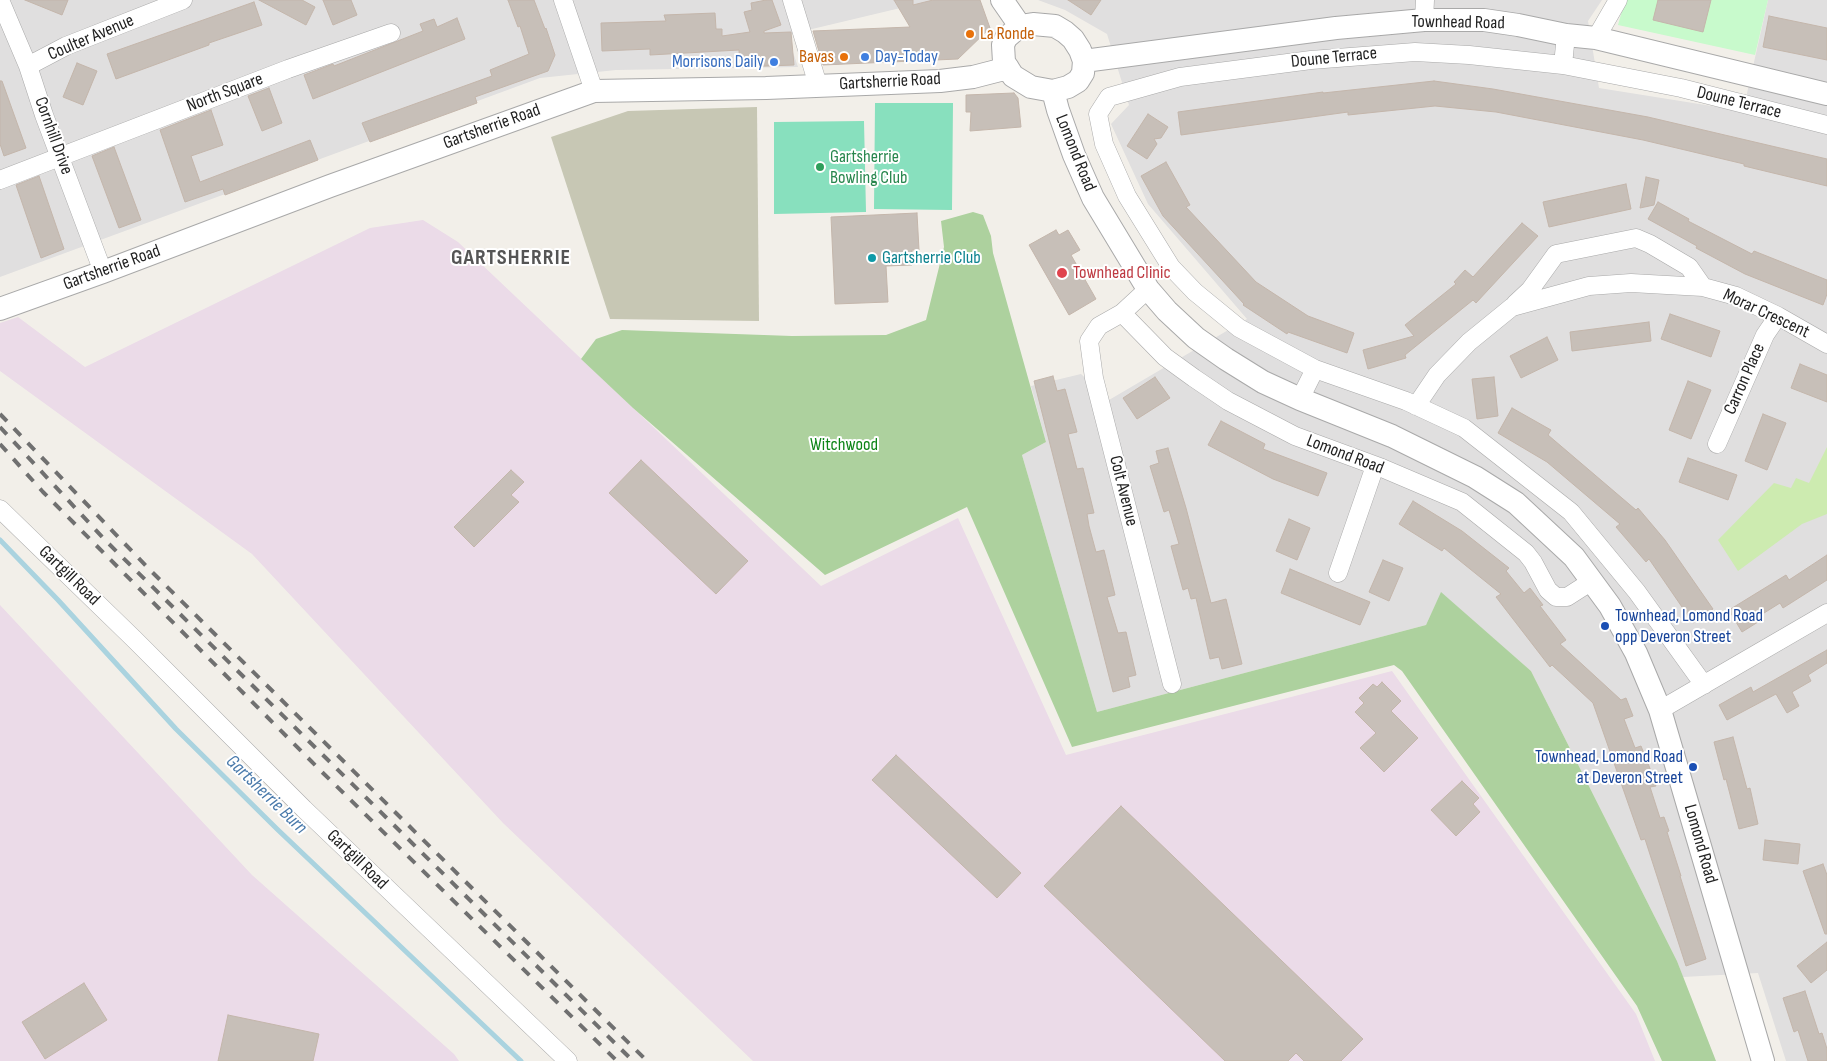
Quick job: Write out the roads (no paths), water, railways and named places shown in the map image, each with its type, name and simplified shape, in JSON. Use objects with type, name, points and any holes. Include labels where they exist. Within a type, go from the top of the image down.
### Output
[{"type":"street","name":"Cornhill Drive","points":[[0,0],[28,66],[104,272]]},
{"type":"street","name":"Coulter Avenue","points":[[28,66],[66,46],[183,0]]},
{"type":"street","points":[[563,0],[594,91]]},
{"type":"street","points":[[792,0],[818,85]]},
{"type":"street","points":[[1002,0],[1020,26]]},
{"type":"street","points":[[1596,38],[1618,0]]},
{"type":"street","name":"Townhead Road","points":[[1084,61],[1336,28],[1424,10],[1518,25],[1566,35],[1596,38],[1827,94]]},
{"type":"street","points":[[1032,24],[1055,26],[1073,39],[1084,61],[1083,73],[1078,81],[1068,87],[1053,91],[1031,87],[1013,76],[1004,62],[1003,45],[1006,38],[1020,26],[1032,24]]},
{"type":"street","name":"North Square","points":[[0,180],[288,69],[391,33]]},
{"type":"street","points":[[1563,65],[1566,35]]},
{"type":"street","name":"Doune Terrace","points":[[1109,97],[1180,77],[1311,60],[1415,52],[1469,54],[1563,65],[1681,88],[1827,125]]},
{"type":"street","name":"Gartsherrie Road","points":[[0,309],[104,272],[330,186],[594,91],[766,88],[940,81],[1008,68]]},
{"type":"street","name":"Lomond Road","points":[[1053,91],[1074,156],[1093,198],[1148,289],[1167,311],[1196,338],[1263,382],[1392,436],[1475,477],[1516,503],[1574,557],[1592,581],[1610,606],[1636,653],[1660,710],[1763,1061]]},
{"type":"street","name":"Lomond Road","points":[[1109,97],[1098,114],[1104,144],[1127,196],[1171,267],[1195,292],[1239,328],[1315,369],[1416,406],[1464,428],[1571,512],[1637,592],[1704,685]]},
{"type":"street","name":"Morar Crescent","points":[[1416,406],[1437,375],[1469,342],[1530,290],[1556,254],[1636,238],[1690,267],[1703,287]]},
{"type":"street","name":"Morar Crescent","points":[[1512,307],[1589,286],[1631,283],[1703,287],[1736,296],[1778,316],[1827,344]]},
{"type":"street","points":[[1122,313],[1148,289]]},
{"type":"street","name":"Lomond Road","points":[[1122,313],[1165,357],[1228,401],[1295,436],[1375,466],[1462,502],[1526,554],[1533,562],[1548,590],[1556,597],[1567,597],[1592,581]]},
{"type":"street","name":"Colt Avenue","points":[[1122,313],[1099,326],[1088,341],[1094,378],[1172,684]]},
{"type":"street","name":"Carron Place","points":[[1717,444],[1765,335],[1778,316]]},
{"type":"street","points":[[1300,399],[1315,369]]},
{"type":"street","points":[[1338,573],[1375,466]]},
{"type":"street","name":"Gartgill Road","points":[[0,509],[134,639],[304,809],[568,1061]]},
{"type":"street","points":[[1660,710],[1827,613]]},
{"type":"waterway","name":"Gartsherrie Burn","points":[[0,540],[58,600],[176,729],[277,829],[521,1061]]},
{"type":"railway","points":[[0,414],[150,570],[647,1061]]},
{"type":"railway","points":[[0,427],[106,541],[633,1061]]},
{"type":"railway","points":[[0,444],[43,492],[322,772],[617,1061]]},
{"type":"place","name":"La Ronde","points":[[970,34]]},
{"type":"place","name":"Bavas","points":[[844,57]]},
{"type":"place","name":"Day-Today","points":[[865,57]]},
{"type":"place","name":"Morrisons Daily","points":[[774,62]]},
{"type":"place","name":"Gartsherrie Bowling Club","points":[[820,167]]},
{"type":"place","name":"Gartsherrie Club","points":[[872,258]]},
{"type":"place","name":"Townhead Clinic","points":[[1062,273]]},
{"type":"place","name":"Townhead, Lomond Road opp Deveron Street","points":[[1605,626]]},
{"type":"place","name":"Townhead, Lomond Road at Deveron Street","points":[[1693,767]]},
{"type":"district","name":"GARTSHERRIE","points":[[511,258]]},
{"type":"park label","name":"Witchwood","points":[[844,445]]}]
